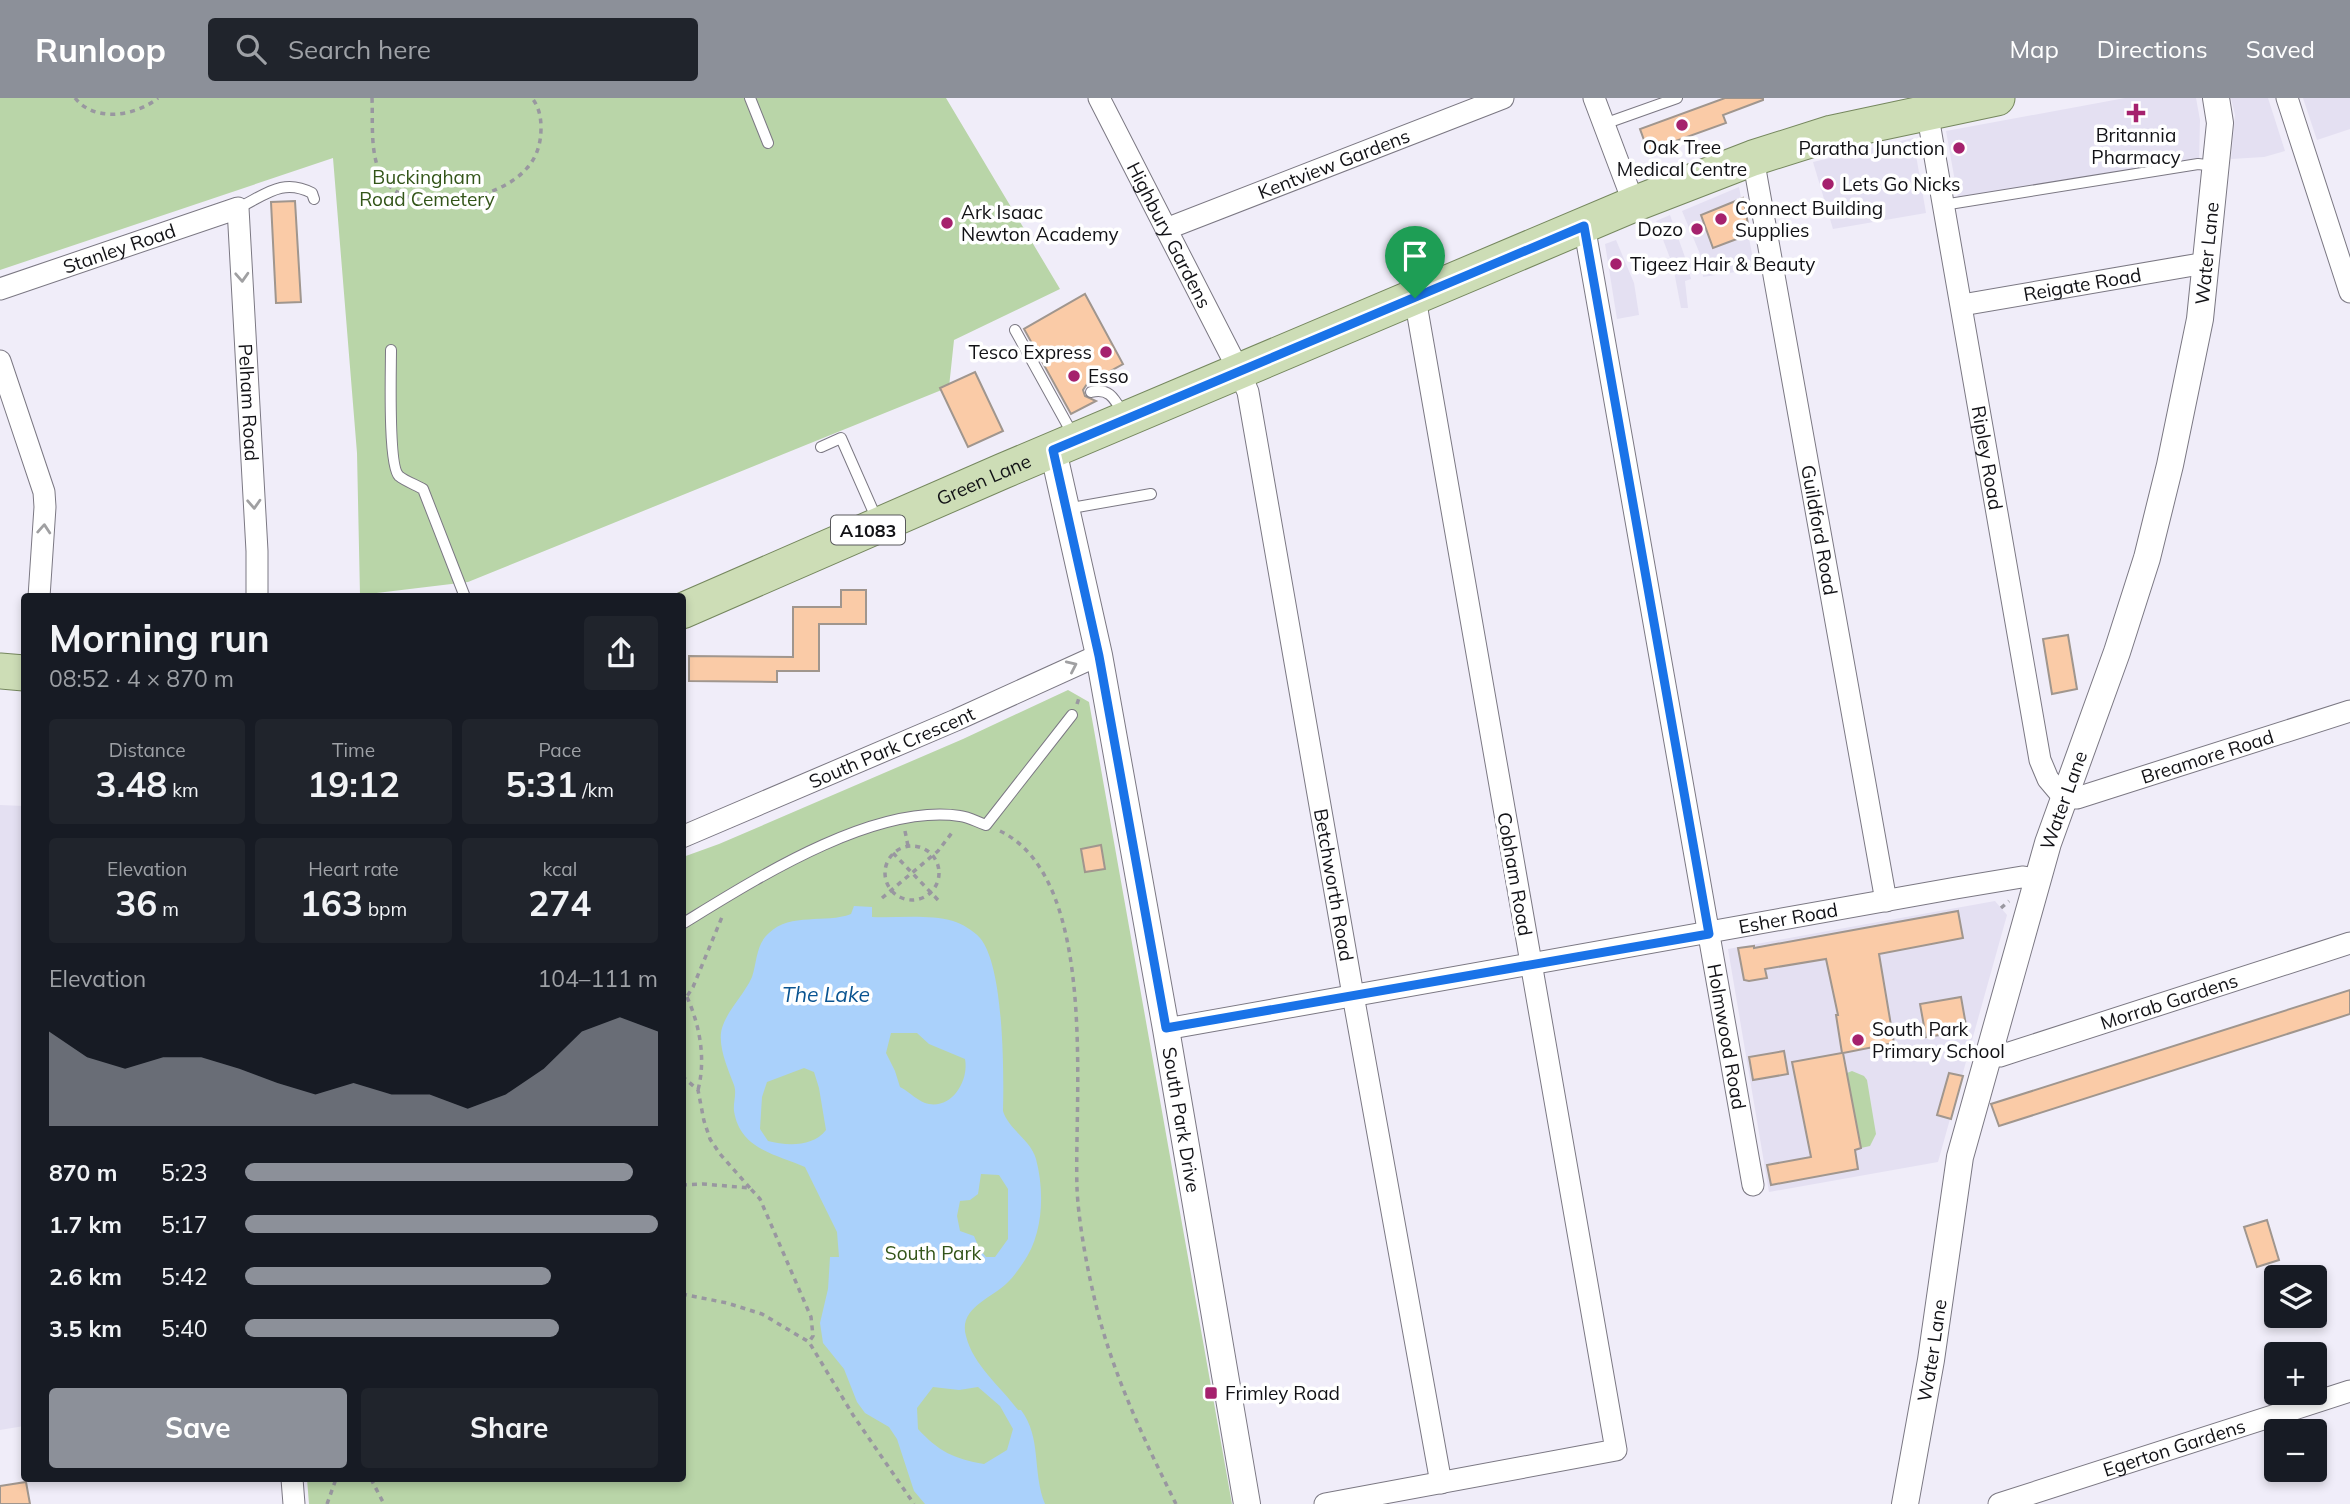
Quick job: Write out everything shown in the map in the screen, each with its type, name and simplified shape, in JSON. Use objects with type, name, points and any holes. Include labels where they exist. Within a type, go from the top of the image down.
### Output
[{"type":"main road","name":"Green Lane","points":[[686,609],[1634,204],[1753,158],[1832,133],[1997,98]]},
{"type":"main road","points":[[0,671],[21,673]]},
{"type":"street","name":"Highbury Gardens","points":[[1099,98],[1239,371]]},
{"type":"street","name":"Kentview Gardens","points":[[1166,229],[1503,98]]},
{"type":"street","points":[[1594,98],[1634,204]]},
{"type":"street","name":"Water Lane","points":[[1905,1504],[1931,1360],[1960,1157],[2037,879],[2147,558],[2190,374],[2200,319],[2220,122],[2216,98]]},
{"type":"street","points":[[2287,98],[2350,292]]},
{"type":"street","name":"Ripley Road","points":[[1927,111],[2040,760],[2048,779],[2064,797]]},
{"type":"street","name":"Guildford Road","points":[[1753,158],[1886,901]]},
{"type":"street","name":"Stanley Road","points":[[0,289],[238,208]]},
{"type":"street","name":"Pelham Road","points":[[238,208],[257,593]]},
{"type":"street","name":"Holmwood Road","points":[[1584,226],[1753,1185]]},
{"type":"street","name":"Reigate Road","points":[[1962,305],[2194,265],[2205,267]]},
{"type":"street","name":"Cobham Road","points":[[1415,298],[1616,1450],[1441,1483]]},
{"type":"street","points":[[0,361],[44,492],[46,508],[39,593]]},
{"type":"street","name":"Betchworth Road","points":[[1239,371],[1248,392],[1441,1483]]},
{"type":"street","name":"South Park Drive","points":[[1065,445],[1066,509],[1099,656],[1247,1504]]},
{"type":"street","name":"South Park Crescent","points":[[686,836],[1099,656]]},
{"type":"street","name":"Breamore Road","points":[[2064,797],[2077,798],[2105,790],[2350,710]]},
{"type":"street","name":"Esher Road","points":[[1166,1028],[2022,877],[2037,879]]},
{"type":"street","name":"Morrab Gardens","points":[[1989,1053],[2000,1056],[2350,943]]},
{"type":"street","name":"Egerton Gardens","points":[[1999,1504],[2350,1391]]},
{"type":"street","points":[[292,1482],[294,1504]]},
{"type":"street","points":[[1325,1504],[1441,1483]]},
{"type":"lane","points":[[750,98],[768,143]]},
{"type":"lane","points":[[1604,124],[1677,98]]},
{"type":"lane","points":[[1943,205],[2198,164],[2215,166]]},
{"type":"lane","points":[[238,208],[267,191],[285,187],[300,186],[312,192],[314,199]]},
{"type":"lane","points":[[1015,330],[1062,407],[1065,445]]},
{"type":"lane","points":[[391,349],[395,469],[398,475],[424,490],[463,593]]},
{"type":"lane","points":[[1091,391],[1107,391],[1127,419]]},
{"type":"lane","points":[[821,447],[841,438],[879,525]]},
{"type":"lane","points":[[1066,509],[1151,494]]},
{"type":"lane","points":[[686,922],[773,869],[849,834],[903,819],[933,815],[961,816],[986,825],[1072,715]]},
{"type":"path","points":[[75,98],[98,112],[115,115],[138,110],[158,98]]},
{"type":"path","points":[[372,98],[373,142],[379,172],[387,185],[405,198],[429,202],[454,201],[492,190],[526,170],[540,144],[540,114],[532,98]]},
{"type":"path","points":[[882,898],[933,855],[958,826],[961,816]]},
{"type":"path","points":[[986,825],[1016,840],[1029,851],[1061,909],[1068,936],[1076,1032],[1077,1192],[1093,1293],[1116,1371],[1176,1504]]},
{"type":"path","points":[[915,846],[928,850],[933,855],[939,867],[939,874],[931,893],[915,900],[898,896],[891,891],[885,867],[893,853],[900,848],[915,846]]},
{"type":"path","points":[[893,853],[939,901]]},
{"type":"path","points":[[726,897],[730,903],[687,997],[702,1050],[703,1064],[698,1090],[710,1139],[760,1199],[811,1317],[813,1336],[809,1342]]},
{"type":"path","points":[[686,1080],[698,1090]]},
{"type":"path","points":[[686,1185],[750,1188]]},
{"type":"path","points":[[686,1295],[762,1314],[809,1342],[853,1415],[914,1504]]},
{"type":"path","points":[[327,1504],[336,1482]]},
{"type":"path","points":[[373,1482],[384,1504]]},
{"type":"shaded area","points":[[2125,98],[2196,98],[2200,120],[2199,161],[1958,198],[1946,131]]},
{"type":"shaded area","points":[[2231,98],[2268,98],[2285,151],[2264,157],[2231,159],[2235,115]]},
{"type":"shaded area","points":[[2303,98],[2350,98],[2350,129],[2317,140]]},
{"type":"shaded area","points":[[1913,138],[1926,213],[1833,229],[1813,162]]},
{"type":"shaded area","points":[[1739,187],[1755,269],[1703,277],[1700,254],[1682,211]]},
{"type":"shaded area","points":[[1670,215],[1691,279],[1685,281],[1688,308],[1681,308],[1673,266],[1656,221]]},
{"type":"shaded area","points":[[1616,240],[1634,283],[1639,315],[1617,319],[1605,244]]},
{"type":"shaded area","points":[[0,805],[21,806],[21,1426],[0,1430]]},
{"type":"shaded area","name":"South Park Primary School","points":[[1995,901],[2007,915],[1938,1162],[1769,1192],[1728,949]]},
{"type":"green space","name":"Buckingham Road Cemetery","points":[[0,98],[946,98],[1060,289],[954,340],[949,387],[468,582],[360,593],[357,453],[333,158],[0,270]]},
{"type":"green space","name":"South Park","points":[[1068,690],[1089,702],[1232,1504],[309,1504],[307,1482],[686,1482],[686,856],[963,739]]},
{"type":"green space","points":[[1852,1071],[1867,1080],[1876,1134],[1870,1146],[1861,1148],[1847,1073]]},
{"type":"water","name":"The Lake","points":[[854,906],[872,907],[872,917],[923,917],[953,921],[977,935],[988,952],[994,972],[1001,1021],[1003,1111],[1033,1152],[1039,1172],[1041,1199],[1038,1227],[1030,1252],[1008,1282],[971,1311],[965,1326],[966,1336],[975,1357],[988,1375],[1028,1421],[1045,1504],[925,1504],[914,1491],[897,1439],[889,1427],[865,1413],[857,1402],[844,1369],[823,1343],[820,1323],[828,1289],[830,1257],[839,1257],[837,1232],[805,1167],[760,1148],[743,1134],[738,1124],[734,1111],[735,1088],[724,1057],[721,1035],[728,1015],[752,977],[762,942],[769,933],[787,923],[851,914]],"holes":[[[891,1033],[917,1033],[929,1044],[965,1059],[962,1084],[945,1102],[925,1103],[900,1087],[886,1053]],[[804,1068],[814,1072],[826,1130],[821,1136],[799,1144],[768,1141],[760,1129],[762,1097],[767,1082]],[[981,1174],[999,1175],[1008,1189],[1008,1239],[995,1257],[986,1257],[974,1236],[960,1231],[957,1216],[960,1201],[970,1200],[978,1194]],[[933,1387],[959,1390],[978,1387],[1000,1406],[1013,1429],[1007,1450],[984,1464],[947,1453],[918,1429],[917,1408]]]},
{"type":"building","name":"Oak Tree Medical Centre","points":[[1725,98],[1763,100],[1723,115],[1726,123],[1648,151],[1640,129]]},
{"type":"building","points":[[1743,198],[1750,234],[1713,248],[1701,215]]},
{"type":"building","points":[[295,201],[301,302],[276,303],[271,202]]},
{"type":"building","points":[[1085,294],[1123,364],[1087,384],[1083,390],[1085,396],[1096,401],[1071,414],[1024,329]]},
{"type":"building","points":[[975,372],[1003,431],[968,447],[940,388]]},
{"type":"building","points":[[841,590],[866,590],[866,624],[819,624],[819,671],[777,671],[777,682],[689,681],[689,656],[793,657],[793,607],[841,607]]},
{"type":"building","points":[[2068,635],[2077,689],[2052,694],[2043,639]]},
{"type":"building","points":[[1101,845],[1105,869],[1085,872],[1081,849]]},
{"type":"building","points":[[1958,911],[1963,938],[1879,954],[1894,1043],[1843,1053],[1861,1148],[1855,1150],[1858,1169],[1771,1185],[1767,1165],[1811,1157],[1792,1062],[1842,1053],[1838,1015],[1826,959],[1765,969],[1767,978],[1749,981],[1744,980],[1738,948],[1754,948]]},
{"type":"building","points":[[2350,990],[2350,1014],[1999,1126],[1991,1104]]},
{"type":"building","points":[[1961,997],[1967,1031],[1926,1037],[1920,1004]]},
{"type":"building","points":[[1784,1051],[1788,1074],[1753,1080],[1749,1057]]},
{"type":"building","points":[[1949,1073],[1963,1076],[1951,1119],[1937,1115]]},
{"type":"building","points":[[2267,1220],[2279,1260],[2257,1267],[2244,1227]]},
{"type":"building","points":[[26,1482],[30,1504],[0,1504],[0,1486]]},
{"type":"place","name":"Britannia Pharmacy","points":[[2136,113]]},
{"type":"place","name":"Oak Tree Medical Centre","points":[[1682,125]]},
{"type":"place","name":"Paratha Junction","points":[[1959,148]]},
{"type":"place","name":"Lets Go Nicks","points":[[1828,184]]},
{"type":"place","name":"Connect Building Supplies","points":[[1721,219]]},
{"type":"place","name":"Ark Isaac Newton Academy","points":[[947,223]]},
{"type":"place","name":"Dozo","points":[[1697,229]]},
{"type":"place","name":"Tigeez Hair & Beauty","points":[[1616,264]]},
{"type":"place","name":"Tesco Express","points":[[1106,352]]},
{"type":"place","name":"Esso","points":[[1074,376]]},
{"type":"place","name":"South Park Primary School","points":[[1858,1040]]},
{"type":"place","name":"Frimley Road","points":[[1211,1393]]},
{"type":"route","points":[[1584,226],[1709,934],[1166,1028],[1099,656],[1053,450],[1415,298],[1584,226]]}]
